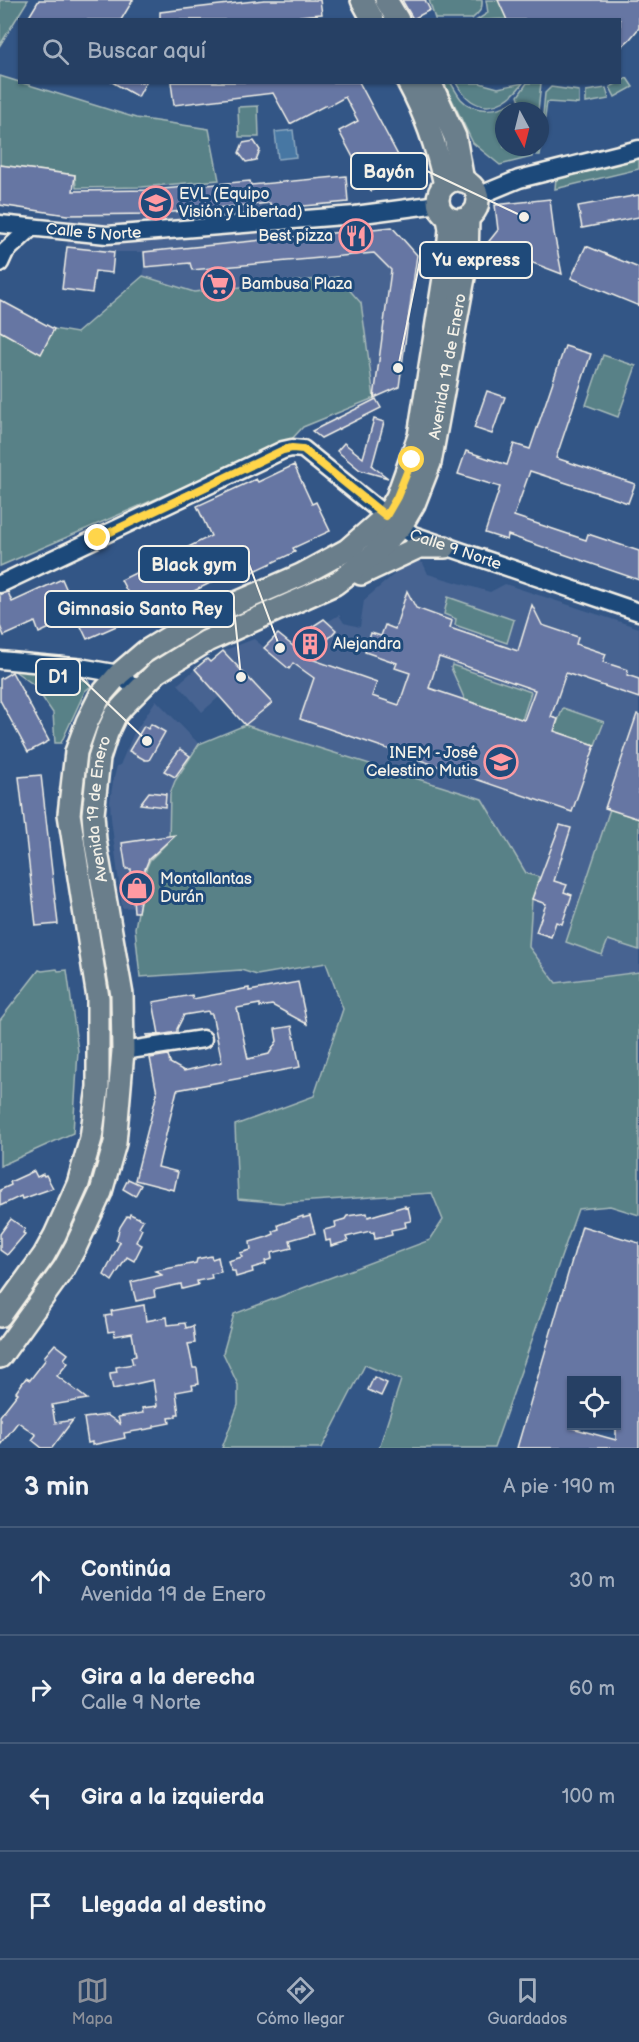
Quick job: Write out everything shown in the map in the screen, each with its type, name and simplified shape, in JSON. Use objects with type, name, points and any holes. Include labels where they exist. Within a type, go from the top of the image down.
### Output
[{"type":"main road","points":[[362,0],[372,18]]},
{"type":"main road","points":[[386,0],[397,18]]},
{"type":"main road","name":"Avenida 19 de Enero","points":[[0,1316],[44,1255],[55,1235],[78,1184],[91,1138],[99,1088],[98,998],[69,814],[76,752],[100,696],[119,674],[146,651],[197,620],[300,575],[394,521],[414,504],[430,464],[467,261],[438,150],[409,84]]},
{"type":"main road","name":"Avenida 19 de Enero","points":[[431,84],[455,137],[453,201]]},
{"type":"main road","points":[[453,201],[473,186],[478,196]]},
{"type":"main road","name":"Avenida 19 de Enero","points":[[0,1357],[64,1268],[76,1246],[100,1192],[115,1143],[123,1051],[122,995],[95,840],[93,814],[99,758],[107,733],[116,714],[157,672],[207,641],[335,584],[373,555],[394,521]]},
{"type":"main road","points":[[335,584],[370,571],[418,547],[445,547]]},
{"type":"street","points":[[478,196],[519,179],[639,149]]},
{"type":"street","name":"Calle 5 Norte","points":[[0,224],[107,236],[355,214],[453,201]]},
{"type":"street","points":[[0,263],[5,252],[31,228]]},
{"type":"street","name":"Calle 9 Norte","points":[[0,584],[283,450],[292,448],[303,449],[413,535],[639,612]]},
{"type":"street","points":[[0,660],[85,668],[119,674],[138,691]]},
{"type":"street","points":[[123,1051],[203,1039]]},
{"type":"shaded area","points":[[293,130],[296,157],[278,159],[275,132]]},
{"type":"shaded area","name":"Bambusa Plaza","points":[[250,181],[253,204],[261,204],[264,239],[392,227],[417,255],[399,387],[374,398],[361,303],[338,277],[194,292],[143,276],[144,252],[114,252],[67,247],[73,191],[152,190]]},
{"type":"shaded area","name":"INEM - José Celestino Mutis","points":[[418,561],[423,563],[428,574],[490,592],[505,584],[639,628],[639,972],[556,983],[529,947],[532,899],[539,878],[526,873],[482,799],[245,725],[219,697],[202,712],[178,684],[207,659],[211,662],[223,651],[254,639],[289,668],[293,663],[302,669],[336,630],[327,622],[339,615],[344,623],[360,627],[364,600],[406,564]]},
{"type":"shaded area","points":[[156,700],[199,744],[175,781],[170,794],[169,841],[150,860],[146,869],[139,907],[122,908],[111,818],[110,801],[113,782],[117,766],[120,765],[133,735]]},
{"type":"green space","points":[[0,0],[28,0],[0,45]]},
{"type":"green space","points":[[429,0],[482,0],[480,11],[473,18],[435,18]]},
{"type":"green space","points":[[486,0],[500,0],[507,18],[480,18],[488,13]]},
{"type":"green space","points":[[0,76],[18,82],[18,84],[26,84],[136,118],[209,129],[219,180],[142,187],[76,188],[75,175],[0,165]]},
{"type":"green space","points":[[627,78],[633,87],[615,97],[610,87],[621,84],[621,81]]},
{"type":"green space","points":[[444,84],[452,84],[466,104],[480,109],[495,109],[495,156],[532,156],[500,165],[473,143]]},
{"type":"green space","points":[[457,84],[484,84],[498,88],[522,84],[506,99],[495,102],[495,105],[480,105],[463,94]]},
{"type":"green space","points":[[526,84],[541,84],[539,102],[520,102],[518,96]]},
{"type":"green space","points":[[551,87],[579,91],[579,104],[544,102],[545,93]]},
{"type":"green space","points":[[606,88],[609,99],[586,103],[586,91]]},
{"type":"green space","points":[[258,106],[259,137],[239,137],[238,107]]},
{"type":"green space","points":[[639,155],[639,169],[555,189],[556,177]]},
{"type":"green space","points":[[143,276],[194,292],[338,277],[361,303],[374,398],[303,427],[290,441],[0,566],[0,331],[41,353],[54,329],[77,333]]},
{"type":"green space","points":[[603,355],[636,366],[618,417],[586,405]]},
{"type":"green space","points":[[448,597],[514,620],[507,643],[455,625],[456,619],[444,614]]},
{"type":"green space","points":[[452,665],[531,692],[522,720],[465,700],[451,668]]},
{"type":"green space","points":[[9,667],[88,681],[91,686],[85,691],[61,743],[55,743],[53,713],[34,685]]},
{"type":"green space","points":[[563,708],[604,722],[595,745],[554,731]]},
{"type":"green space","points":[[245,725],[482,799],[526,873],[539,877],[532,899],[529,947],[556,983],[639,972],[639,1215],[610,1206],[578,1209],[494,1448],[379,1448],[401,1380],[365,1365],[322,1448],[222,1448],[238,1405],[238,1385],[223,1353],[234,1314],[430,1240],[443,1220],[432,1193],[282,1203],[238,1199],[235,1125],[314,1096],[343,1009],[326,963],[257,975],[241,970],[140,977],[135,928],[146,869],[150,860],[169,841],[170,794],[175,781],[199,744]]},
{"type":"green space","points":[[90,730],[90,766],[115,1025],[107,1141],[97,1176],[72,1236],[64,1232],[105,1096],[109,1053],[107,1026],[76,820]]},
{"type":"green space","points":[[610,809],[639,819],[639,950],[608,940],[602,955],[566,942]]},
{"type":"green space","points":[[57,969],[58,971],[67,970],[78,1051],[73,1133],[0,1166],[0,1020],[39,970]]},
{"type":"building","points":[[39,0],[133,0],[122,18],[28,18]]},
{"type":"building","points":[[264,0],[320,0],[322,14],[300,16],[300,18],[160,18],[160,12]]},
{"type":"building","points":[[402,0],[425,0],[430,10],[412,18]]},
{"type":"building","points":[[498,0],[639,0],[639,28],[621,47],[621,18],[506,18]]},
{"type":"building","points":[[115,84],[145,84],[138,97]]},
{"type":"building","points":[[171,84],[360,84],[403,168],[398,174],[388,178],[390,181],[371,191],[339,131],[358,121],[345,97],[290,124],[273,93],[174,105]]},
{"type":"building","points":[[254,141],[260,150],[256,160],[246,162],[239,153],[243,143]]},
{"type":"building","points":[[0,165],[75,175],[73,191],[152,190],[250,181],[251,185],[346,176],[348,202],[271,209],[270,203],[151,214],[67,215],[0,205]]},
{"type":"building","points":[[639,195],[639,217],[582,228],[578,206]]},
{"type":"building","points":[[550,199],[562,274],[486,245],[498,230],[495,205]]},
{"type":"building","points":[[392,227],[417,255],[399,387],[374,398],[391,270],[374,253],[192,270],[190,263],[145,267],[144,252]]},
{"type":"building","points":[[586,246],[639,268],[639,306],[571,278]]},
{"type":"building","points":[[67,247],[114,252],[112,273],[95,271],[92,293],[62,289]]},
{"type":"building","points":[[0,300],[54,329],[41,354],[0,331]]},
{"type":"building","points":[[565,346],[591,354],[556,458],[635,484],[628,503],[530,471],[514,516],[586,540],[588,534],[639,551],[639,580],[508,535],[507,540],[485,533],[500,487],[458,474],[466,451],[507,465],[514,444],[530,449]]},
{"type":"building","points":[[487,391],[505,397],[492,434],[474,428]]},
{"type":"building","points":[[376,399],[381,408],[321,438],[312,431]]},
{"type":"building","points":[[374,419],[384,422],[372,466],[388,478],[360,470],[337,451],[344,443],[363,458]]},
{"type":"building","points":[[294,465],[312,504],[316,502],[330,531],[293,548],[295,552],[236,580],[232,572],[140,618],[139,616],[87,639],[76,616],[39,633],[35,622],[4,636],[0,626],[0,594],[8,592],[12,602],[62,579],[72,602],[90,593],[100,615],[132,601],[121,580],[211,536],[197,506],[256,479],[258,482]]},
{"type":"building","points":[[407,591],[416,608],[452,621],[450,628],[518,651],[532,605],[542,625],[578,637],[576,644],[606,654],[603,662],[628,670],[627,675],[639,679],[639,698],[566,673],[551,717],[558,719],[554,731],[595,745],[572,812],[300,719],[314,678],[293,663],[289,669],[264,648],[278,634],[293,646],[307,630],[324,619],[336,630],[311,659],[377,682],[372,696],[399,705],[410,673],[395,668],[397,663],[365,652],[371,633],[381,636],[385,625],[395,629]],"holes":[[[439,657],[535,690],[524,720],[429,688]]]},
{"type":"building","points":[[223,651],[272,703],[245,725],[195,669],[207,659],[210,662]]},
{"type":"building","points":[[12,672],[49,741],[28,752],[0,700],[0,679]]},
{"type":"building","points":[[637,714],[639,715],[639,819],[605,808]]},
{"type":"building","points":[[151,724],[165,732],[149,760],[145,760],[129,751],[144,726],[148,729]]},
{"type":"building","points":[[180,749],[190,756],[175,777],[164,771]]},
{"type":"building","points":[[41,775],[58,924],[36,926],[19,777]]},
{"type":"building","points":[[149,792],[166,794],[165,807],[140,804]]},
{"type":"building","points":[[560,825],[571,828],[554,881],[567,885],[564,892],[572,895],[562,924],[556,922],[551,937],[536,932],[546,904],[532,899]]},
{"type":"building","points":[[175,835],[149,859],[145,869],[138,912],[134,912],[131,869],[126,869],[122,843]]},
{"type":"building","points":[[298,982],[307,1024],[272,1005],[260,1007],[260,1004],[237,1008],[248,1059],[269,1054],[277,1041],[275,1029],[292,1026],[300,1067],[177,1090],[158,1167],[178,1172],[174,1190],[135,1180],[157,1093],[150,1058],[168,1055],[170,1063],[184,1071],[222,1062],[212,1014],[208,1011],[184,1015],[177,1032],[147,1037],[146,1035],[159,1034],[153,1002],[192,995],[193,999],[249,988],[249,991]]},
{"type":"building","points":[[34,1171],[37,1177],[46,1175],[53,1188],[22,1199],[21,1196],[0,1206],[0,1190],[11,1185],[10,1182]]},
{"type":"building","points":[[128,1179],[141,1185],[135,1196],[123,1189]]},
{"type":"building","points":[[405,1206],[405,1208],[408,1207],[411,1221],[405,1222],[406,1227],[391,1230],[392,1235],[375,1239],[374,1232],[370,1231],[346,1237],[348,1241],[331,1246],[330,1240],[326,1241],[324,1230],[336,1227],[335,1222],[347,1216],[367,1213],[368,1217]]},
{"type":"building","points":[[130,1214],[143,1220],[136,1242],[142,1245],[134,1261],[127,1257],[112,1281],[104,1275],[120,1242],[116,1240],[120,1227]]},
{"type":"building","points":[[303,1216],[303,1218],[310,1216],[315,1233],[290,1240],[292,1248],[271,1253],[272,1259],[265,1261],[266,1264],[252,1268],[253,1272],[236,1277],[228,1261],[242,1257],[240,1253],[251,1250],[250,1242],[274,1234],[273,1231],[279,1229],[278,1225]]},
{"type":"building","points":[[11,1219],[25,1229],[23,1233],[25,1234],[7,1255],[0,1250],[0,1234]]},
{"type":"building","points":[[582,1226],[639,1243],[639,1448],[517,1448]]},
{"type":"building","points":[[211,1256],[212,1259],[218,1257],[221,1272],[211,1274],[212,1278],[197,1281],[198,1285],[182,1289],[181,1284],[154,1290],[155,1297],[136,1301],[131,1282],[162,1275],[155,1271],[196,1263],[197,1259]]},
{"type":"building","points":[[144,1305],[146,1321],[167,1317],[168,1325],[185,1323],[186,1328],[193,1326],[195,1343],[188,1344],[193,1368],[197,1368],[199,1384],[192,1385],[193,1389],[176,1392],[179,1414],[169,1418],[170,1423],[124,1433],[125,1438],[92,1445],[92,1442],[88,1443],[84,1418],[107,1415],[120,1424],[118,1417],[143,1413],[142,1408],[157,1406],[153,1380],[113,1389],[110,1376],[110,1373],[117,1372],[116,1367],[133,1364],[131,1357],[136,1356],[132,1333],[115,1336],[114,1331],[108,1332],[105,1316],[112,1315],[111,1311]]},
{"type":"building","points":[[55,1344],[68,1354],[64,1359],[68,1363],[57,1376],[87,1399],[52,1405],[55,1423],[73,1420],[52,1448],[42,1448],[32,1440],[36,1435],[18,1422],[0,1445],[0,1416],[18,1393],[16,1392],[26,1378],[30,1380]]},
{"type":"building","points":[[374,1377],[387,1383],[381,1396],[368,1390]]},
{"type":"place","name":"EVL (Equipo Visión y Libertad)","points":[[156,203]]},
{"type":"place","name":"Bayón","points":[[524,217]]},
{"type":"place","name":"Best pizza","points":[[356,236]]},
{"type":"place","name":"Bambusa Plaza","points":[[218,284]]},
{"type":"place","name":"Yu express","points":[[398,368]]},
{"type":"place","name":"Alejandra","points":[[310,644]]},
{"type":"place","name":"Black gym","points":[[280,648]]},
{"type":"place","name":"Gimnasio Santo Rey","points":[[241,677]]},
{"type":"place","name":"D1","points":[[147,741]]},
{"type":"place","name":"INEM - José Celestino Mutis","points":[[501,762]]},
{"type":"place","name":"Montallantas Durán","points":[[137,888]]},
{"type":"route","points":[[98,538],[283,450],[292,448],[303,449],[386,516],[397,497],[412,460]]}]
